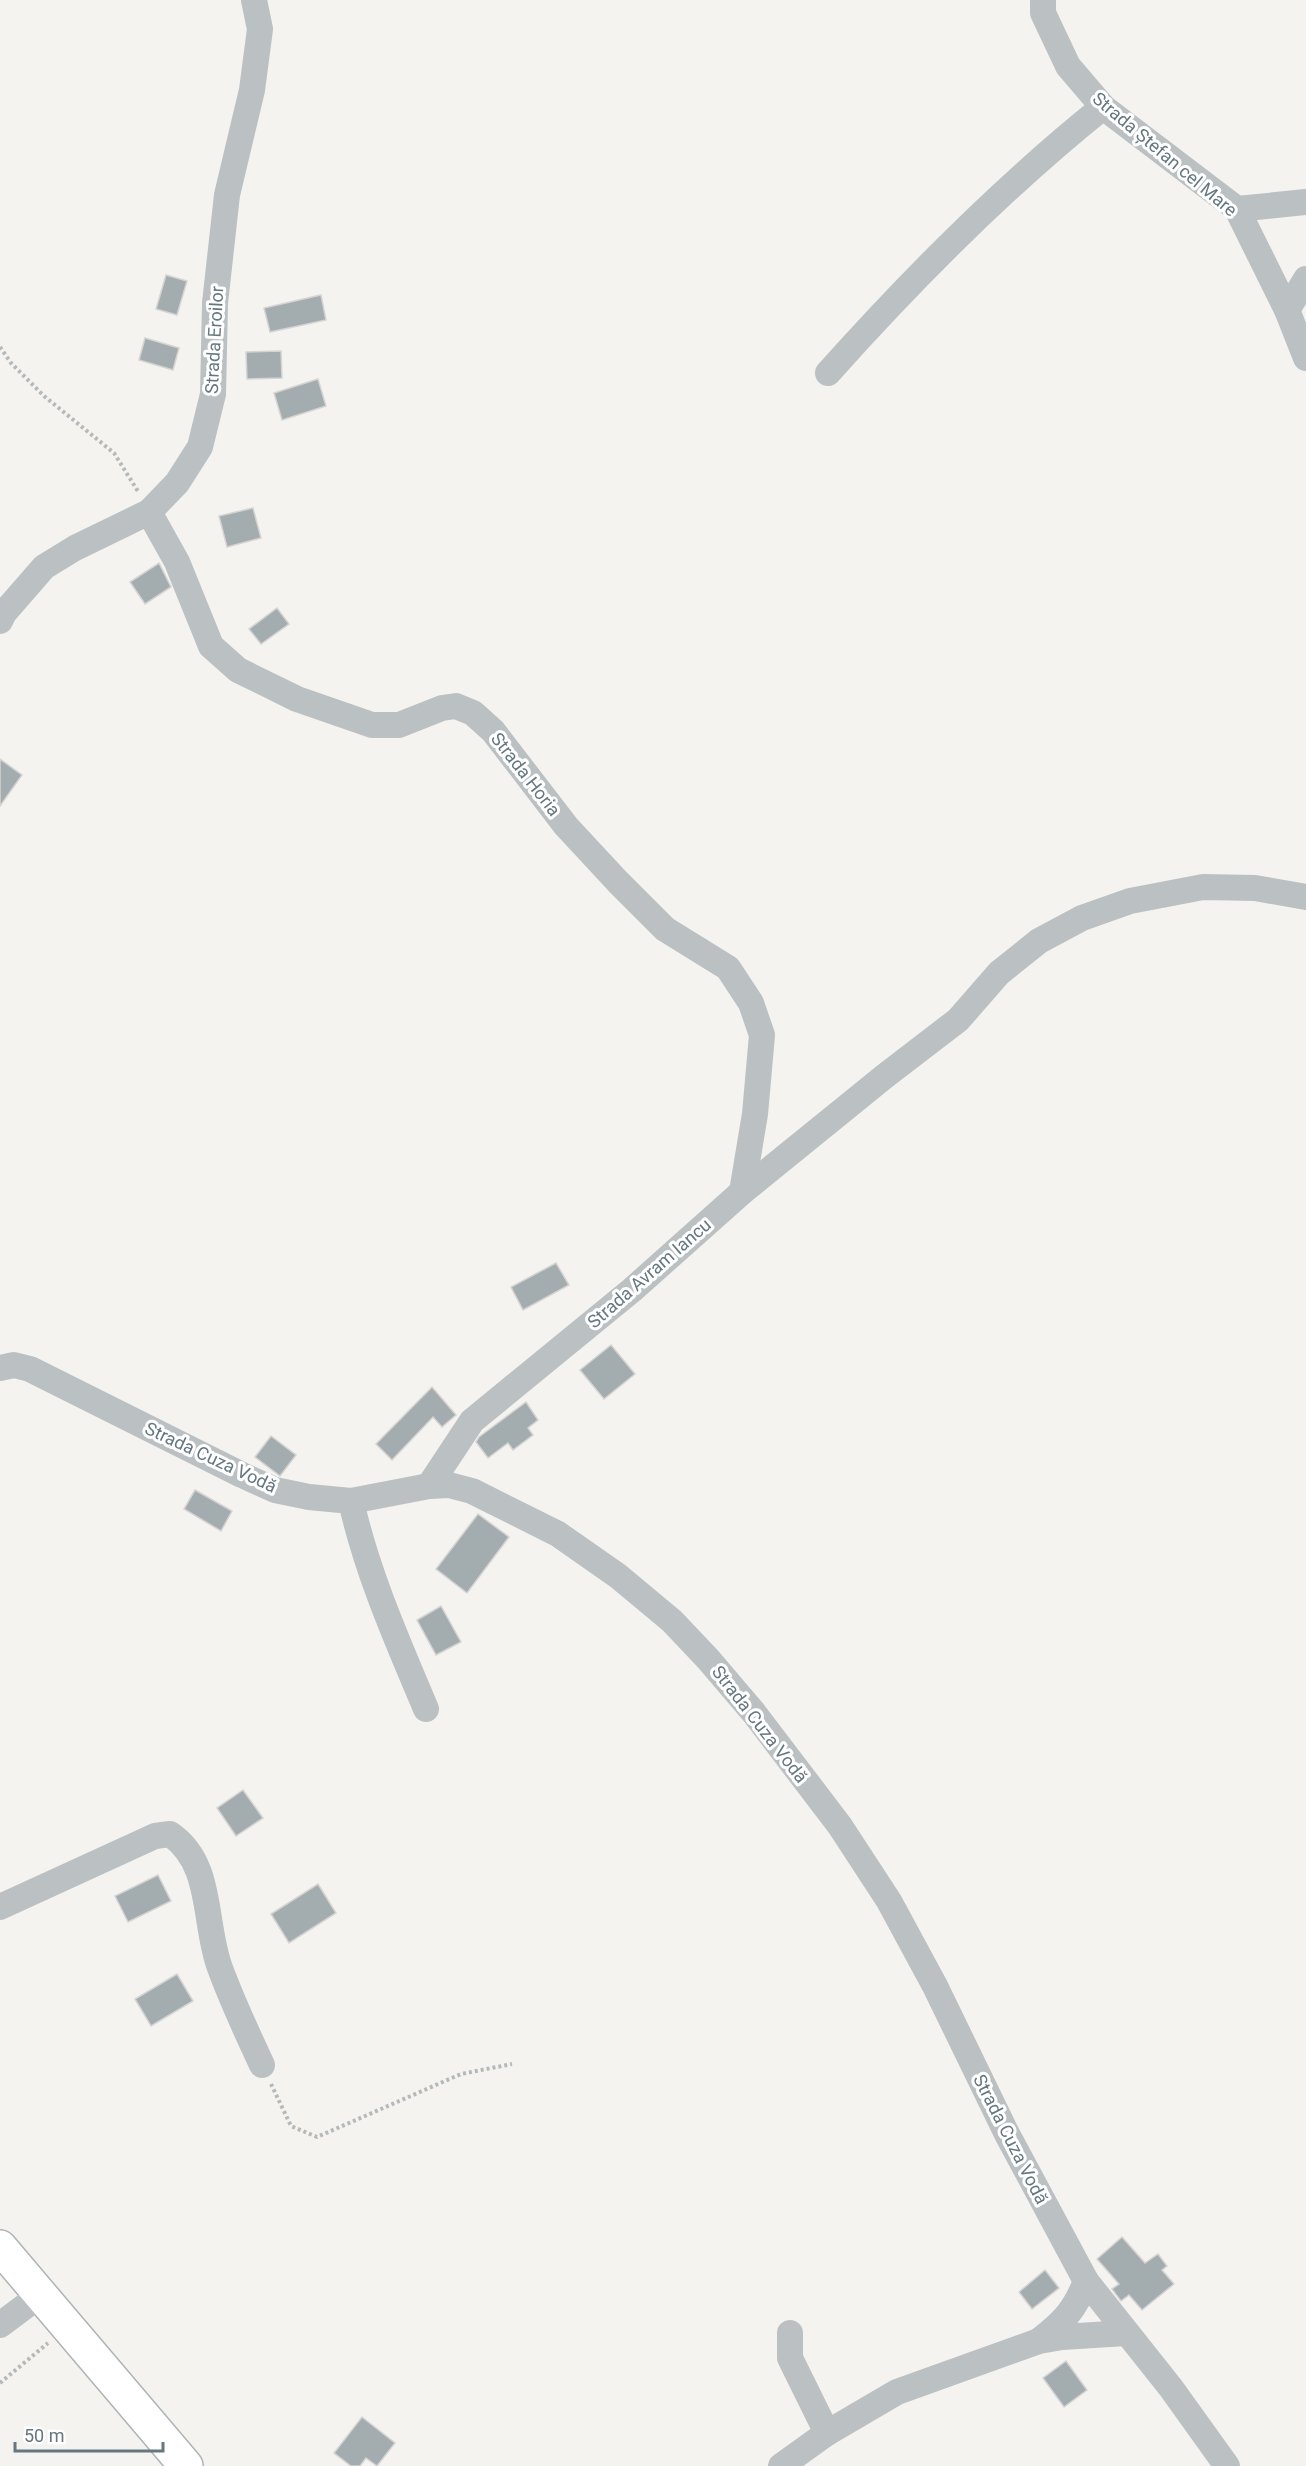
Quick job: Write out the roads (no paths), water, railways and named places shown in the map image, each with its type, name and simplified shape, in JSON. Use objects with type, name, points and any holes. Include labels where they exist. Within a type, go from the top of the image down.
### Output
[{"type":"highway","points":[[5,2264],[40,2295],[186,2466]]},
{"type":"street","name":"Strada Eroilor","points":[[0,621],[4,613],[44,567],[75,548],[149,512],[177,483],[200,447],[213,394],[215,303],[227,195],[252,90],[260,29],[254,0]]},
{"type":"street","name":"Strada Ștefan cel Mare","points":[[1042,0],[1043,13],[1068,66],[1103,107],[1237,209],[1287,310],[1306,358]]},
{"type":"street","points":[[828,373],[902,290],[968,225],[1068,135],[1103,107]]},
{"type":"street","points":[[1237,209],[1306,202]]},
{"type":"street","points":[[1287,310],[1306,279]]},
{"type":"street","name":"Strada Horia","points":[[149,512],[177,562],[211,646],[238,670],[297,699],[372,725],[399,725],[442,708],[456,706],[473,713],[493,731],[566,826],[665,929],[728,968],[751,1003],[762,1035],[754,1114],[742,1192]]},
{"type":"street","name":"Strada Avram Iancu","points":[[429,1486],[472,1421],[632,1290],[742,1192],[958,1020],[999,973],[1039,941],[1082,918],[1130,901],[1203,887],[1255,888],[1306,897]]},
{"type":"street","name":"Strada Cuza Vodă","points":[[0,1368],[14,1365],[30,1369],[275,1490],[309,1497],[351,1501],[429,1486],[449,1485],[472,1491],[558,1534],[618,1576],[672,1621],[754,1713],[840,1826],[889,1900],[935,1986],[1007,2134],[1086,2282],[1171,2388],[1227,2466]]},
{"type":"street","points":[[351,1501],[360,1541],[378,1594],[426,1708]]},
{"type":"street","points":[[0,1907],[154,1836],[170,1834],[184,1844],[196,1862],[204,1889],[212,1943],[240,2018],[262,2065]]},
{"type":"street","points":[[1040,2341],[1062,2323],[1078,2302],[1086,2282]]},
{"type":"street","points":[[0,2325],[40,2295]]},
{"type":"street","points":[[790,2333],[790,2358],[827,2433]]},
{"type":"street","points":[[781,2466],[827,2433],[897,2392],[1040,2341],[1062,2337],[1126,2333]]}]
